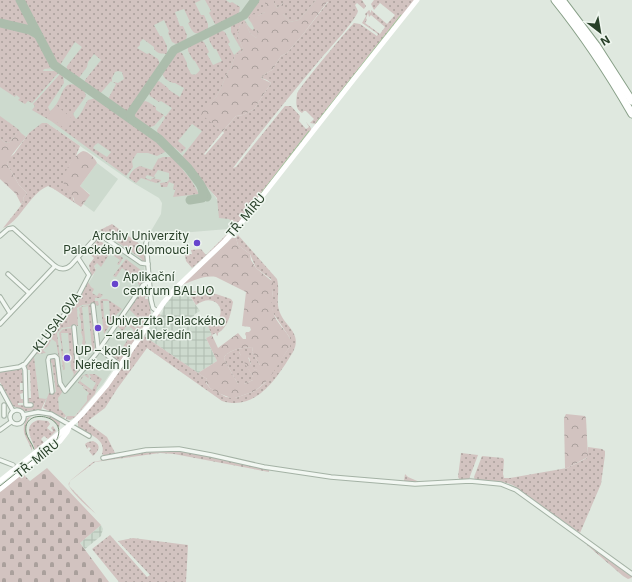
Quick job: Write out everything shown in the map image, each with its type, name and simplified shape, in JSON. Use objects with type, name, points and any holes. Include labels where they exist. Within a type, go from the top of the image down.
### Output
[{"type":"highway","points":[[555,0],[602,63],[632,114]]},
{"type":"highway","points":[[562,0],[616,74],[632,101]]},
{"type":"main road","name":"TŘ. MÍRU","points":[[0,481],[77,420],[121,366],[157,311],[173,291],[220,246],[241,223],[417,0]]},
{"type":"main road","name":"TŘ. MÍRU","points":[[0,489],[60,441],[70,425]]},
{"type":"street","points":[[0,236],[9,228],[13,228],[55,266],[61,269],[66,269],[78,258],[99,234],[141,263],[148,264]]},
{"type":"street","points":[[148,238],[146,243],[149,282],[153,308],[157,311]]},
{"type":"street","name":"KLUSALOVA","points":[[23,365],[46,339],[76,300],[89,276],[84,264],[78,258]]},
{"type":"street","points":[[0,324],[55,266]]},
{"type":"street","points":[[8,274],[29,293]]},
{"type":"street","points":[[52,392],[48,360],[49,357],[55,356],[57,358],[60,383],[65,391],[99,350],[143,285],[149,282]]},
{"type":"street","points":[[0,297],[10,313]]},
{"type":"street","points":[[93,305],[99,350],[121,366]]},
{"type":"street","points":[[74,327],[77,360],[84,368]]},
{"type":"street","points":[[0,370],[23,365],[26,405],[31,405]]},
{"type":"street","points":[[0,386],[13,411]]},
{"type":"street","points":[[3,408],[4,416]]},
{"type":"street","points":[[13,411],[20,411],[23,415]]},
{"type":"street","points":[[11,422],[10,416],[13,411]]},
{"type":"street","points":[[23,415],[36,412],[45,412],[55,415],[89,436]]},
{"type":"street","points":[[11,422],[14,424],[20,424],[23,420],[23,415]]},
{"type":"street","points":[[0,430],[11,422]]},
{"type":"street","points":[[103,458],[146,450],[179,449],[264,467],[331,477],[415,484],[466,481],[501,484],[516,490],[630,573]]},
{"type":"street","points":[[0,460],[13,465]]},
{"type":"shaded area","points":[[0,0],[320,0],[192,164],[233,222],[228,229],[156,235],[151,231],[161,214],[162,203],[159,198],[132,182],[47,123],[29,133],[21,144],[0,161]]},
{"type":"shaded area","points":[[97,163],[118,179],[94,212],[83,204],[90,194],[80,186]]},
{"type":"shaded area","name":"Univerzita Palackého – areál Neředín","points":[[116,237],[144,257],[146,320],[103,384],[71,420],[32,394],[33,356],[78,300],[93,276],[96,269],[94,266]]},
{"type":"shaded area","points":[[182,285],[200,311],[193,317],[196,323],[206,320],[212,335],[206,338],[217,361],[198,373],[144,336],[157,317],[161,315],[164,306]]},
{"type":"shaded area","points":[[101,525],[103,529],[101,536],[85,549],[80,543]]},
{"type":"green space","points":[[0,0],[18,0],[53,68],[44,69],[43,71],[59,72],[32,103],[28,101],[25,104],[18,100],[20,98],[16,95],[15,97],[0,87]]},
{"type":"green space","points":[[22,0],[201,0],[195,3],[201,15],[204,15],[208,24],[208,30],[198,33],[192,31],[184,9],[175,12],[180,26],[183,26],[187,35],[186,40],[176,44],[172,42],[164,20],[154,25],[167,46],[167,53],[169,55],[158,52],[143,39],[140,42],[140,45],[137,48],[158,59],[160,65],[130,110],[125,114],[107,101],[116,84],[113,82],[118,83],[124,79],[122,72],[115,72],[112,82],[111,81],[99,95],[84,85],[85,80],[101,60],[94,54],[78,79],[75,79],[66,72],[67,66],[82,47],[75,42],[60,65],[56,66]]},
{"type":"green space","points":[[205,0],[226,0],[230,3],[232,2],[240,7],[239,13],[228,21],[215,24],[209,13],[211,11]]},
{"type":"green space","points":[[257,0],[265,0],[265,12],[258,16],[251,16],[249,20],[247,15]]},
{"type":"green space","points":[[265,0],[274,0],[277,8],[283,3],[285,12],[283,14],[290,22],[299,20],[316,0],[328,1],[287,53],[281,56],[272,70],[261,78],[271,83],[254,109],[243,115],[236,116],[222,132],[200,113],[216,97],[228,71],[231,68],[235,55],[242,52],[243,49],[237,35],[241,22],[245,22],[250,33],[256,38],[257,30],[249,20],[250,16],[254,14],[258,16],[265,12]]},
{"type":"green space","points":[[274,0],[316,0],[299,20],[290,22],[283,14],[283,3],[277,8]]},
{"type":"green space","points":[[325,0],[362,0],[366,6],[364,9],[357,3],[355,5],[358,11],[353,21],[233,168],[236,167],[285,106],[291,106],[300,116],[299,121],[306,129],[309,127],[306,122],[311,128],[311,131],[233,230],[232,229],[217,246],[192,268],[186,261],[185,255],[192,254],[191,250],[201,249],[206,255],[227,234],[231,221],[229,219],[219,218],[217,198],[181,158],[202,131],[192,124],[178,141],[186,148],[181,153],[174,147],[173,148],[177,154],[158,135],[157,130],[165,118],[164,116],[166,116],[172,108],[150,96],[149,92],[155,82],[159,81],[180,97],[184,88],[168,81],[162,73],[171,56],[176,51],[182,53],[191,74],[195,75],[200,70],[188,51],[188,45],[199,40],[204,42],[209,52],[207,54],[213,65],[222,61],[216,49],[214,49],[209,40],[210,34],[220,30],[225,32],[230,42],[228,44],[234,55],[241,49],[231,32],[231,25],[243,19],[251,29],[253,30],[254,28],[251,22],[256,27],[258,35],[256,38],[250,33],[245,22],[241,22],[237,35],[243,49],[242,52],[235,55],[231,68],[228,71],[216,97],[201,113],[222,132],[204,154],[205,155],[236,116],[243,115],[254,109],[271,83],[261,78],[272,70],[281,56],[287,53],[304,33],[328,2]]},
{"type":"green space","points":[[374,0],[415,0],[316,124],[310,123],[314,119],[306,111],[302,113],[296,105],[299,90],[354,23],[360,24],[377,36],[378,34],[362,23],[366,16],[365,14],[369,10],[371,13],[371,10],[387,24],[395,15],[380,3],[374,10],[371,4]],"holes":[[[368,13],[369,17],[371,15],[385,27],[380,34],[365,23]]]},
{"type":"green space","points":[[60,74],[63,75],[64,83],[48,107],[50,111],[55,107],[66,86],[70,84],[76,85],[84,90],[86,96],[73,114],[76,119],[88,100],[96,98],[154,138],[164,147],[165,152],[157,156],[148,153],[137,153],[132,161],[133,167],[126,176],[51,121],[32,110],[35,106],[33,104]],"holes":[[[98,143],[111,152],[107,157],[93,148]]]},
{"type":"green space","points":[[145,101],[156,107],[156,110],[164,115],[154,126],[146,128],[134,120],[136,109],[142,102]]},
{"type":"green space","points":[[56,105],[74,120],[66,130],[48,115]]},
{"type":"green space","points":[[0,116],[18,129],[21,133],[17,133],[9,143],[4,142],[0,138]]},
{"type":"green space","points":[[42,123],[47,123],[80,146],[75,158],[69,165],[73,199],[75,203],[48,186],[35,195],[15,220],[3,228],[19,208],[27,193],[19,185],[7,164],[8,159],[14,154],[29,133]]},
{"type":"green space","points":[[17,133],[21,133],[26,137],[7,164],[19,185],[27,193],[21,204],[16,194],[0,179],[0,138],[4,142],[9,143]]},
{"type":"green space","points":[[83,151],[92,156],[97,163],[80,186],[90,195],[81,207],[75,203],[72,196],[66,189],[64,178],[71,162]]},
{"type":"green space","points":[[163,157],[172,157],[175,160],[191,180],[199,194],[173,197],[177,185],[175,190],[173,189],[174,184],[169,182],[167,187],[161,187],[160,183],[167,182],[169,180],[169,173],[158,170],[154,176],[156,178],[147,175],[145,178],[151,180],[152,178],[161,180],[160,182],[156,183],[141,178],[136,183],[129,178],[133,170],[140,166],[152,170],[158,159]]},
{"type":"green space","points":[[112,224],[145,248],[145,261],[141,261],[142,259],[100,230]]},
{"type":"green space","points":[[238,235],[277,279],[279,310],[281,316],[292,330],[296,339],[293,352],[265,390],[256,397],[246,401],[234,403],[222,401],[147,348],[105,408],[89,420],[88,423],[107,437],[115,453],[136,450],[105,456],[102,454],[102,444],[96,438],[78,427],[78,421],[108,387],[157,315],[161,315],[157,317],[144,336],[207,379],[206,383],[210,388],[226,397],[235,398],[255,391],[265,383],[290,346],[290,338],[273,313],[271,304],[273,290],[271,279],[256,268],[250,254],[238,245],[236,238]]},
{"type":"green space","points":[[100,237],[102,238],[100,241],[105,244],[92,248],[106,245],[123,258],[119,265],[117,264],[120,260],[110,253],[101,267],[97,263],[94,266],[96,270],[92,276],[89,265],[94,258],[87,252]]},
{"type":"green space","points":[[232,238],[236,238],[238,245],[250,254],[251,260],[256,268],[273,282],[272,308],[274,315],[291,341],[290,346],[269,379],[255,391],[231,398],[210,388],[206,382],[207,379],[198,373],[217,361],[206,338],[212,335],[218,348],[238,333],[243,339],[246,339],[246,332],[251,330],[250,327],[242,326],[246,292],[216,277],[194,280],[182,285]],"holes":[[[253,347],[252,352],[260,365],[260,368],[255,370],[247,355],[243,351],[239,350],[241,357],[253,377],[253,380],[244,384],[238,384],[224,357],[230,352],[241,348]]]},
{"type":"green space","points":[[126,259],[146,274],[146,278],[140,285],[138,284],[139,280],[122,268],[116,277],[113,276]]},
{"type":"green space","points":[[88,282],[94,289],[92,293],[97,296],[99,293],[103,295],[100,298],[95,298],[95,301],[98,301],[99,305],[82,305],[77,308],[78,326],[68,315],[69,327],[62,328],[57,333],[59,358],[56,342],[49,337],[78,300]]},
{"type":"green space","points":[[145,287],[148,289],[148,297],[145,297],[145,299],[149,299],[151,315],[120,362],[107,354],[105,349],[117,356],[134,330],[127,325],[123,331],[118,327],[123,320],[136,328],[141,321],[129,309],[142,289]]},
{"type":"green space","points":[[211,288],[213,293],[231,299],[233,302],[227,324],[217,336],[216,333],[212,335],[208,326],[216,322],[220,317],[221,311],[219,306],[216,302],[210,300],[196,305],[189,294],[195,291],[198,293]]},
{"type":"green space","points":[[102,299],[107,299],[122,309],[116,315],[104,334],[100,301]],"holes":[[[103,301],[109,301],[110,317],[104,318]]]},
{"type":"green space","points":[[91,305],[95,349],[94,351],[88,351],[88,349],[92,349],[88,306],[82,307],[86,349],[83,350],[84,346],[82,344],[83,338],[79,308],[83,306]]},
{"type":"green space","points":[[70,313],[76,313],[77,325],[69,327],[68,315]]},
{"type":"green space","points":[[72,328],[75,361],[79,369],[72,378],[74,374],[71,368],[68,333],[61,333],[65,369],[63,370],[62,348],[59,333],[63,329]]},
{"type":"green space","points":[[48,338],[51,340],[48,346],[43,350],[46,353],[36,354],[34,357],[39,398],[46,399],[41,410],[25,411],[13,406],[0,382],[0,371],[22,369],[23,383],[20,383],[20,390],[23,390],[23,393],[20,394],[24,403],[18,403],[18,405],[31,406],[27,398],[31,398],[30,370],[26,370],[26,365]]},
{"type":"green space","points":[[253,347],[252,352],[260,365],[260,369],[255,370],[252,368],[249,358],[239,352],[253,377],[253,380],[244,384],[238,384],[224,357],[234,350]]},
{"type":"green space","points":[[51,358],[56,359],[59,384],[63,391],[58,398],[59,410],[61,410],[66,416],[64,418],[43,408],[49,393],[56,392],[52,363],[50,363]]},
{"type":"green space","points":[[88,374],[88,378],[84,375],[80,381],[92,390],[96,383],[90,379],[91,377],[89,374],[95,374],[102,379],[95,394],[75,417],[70,420],[66,419],[67,416],[75,416],[87,401],[87,396],[89,393],[83,387],[91,391],[78,383],[83,375]]},
{"type":"green space","points":[[37,414],[50,416],[60,422],[59,428],[56,423],[47,417],[37,415],[32,416]]},
{"type":"green space","points":[[566,414],[585,416],[588,457],[565,468],[564,418]]},
{"type":"green space","points":[[32,416],[28,419],[25,429],[32,451],[24,432],[27,418]]},
{"type":"green space","points":[[38,420],[48,421],[50,424],[47,428],[52,432],[53,431],[51,428],[53,426],[56,431],[48,439],[44,436],[41,439],[44,443],[35,450],[29,429],[33,423]]},
{"type":"green space","points":[[93,441],[98,444],[99,448],[93,456],[89,451],[91,449],[89,447],[87,449],[85,444]]},
{"type":"green space","points":[[588,447],[602,449],[605,451],[605,455],[601,484],[580,533],[512,485],[494,481],[475,480],[474,477],[482,456],[503,458],[504,478],[510,478],[567,468],[587,458]]},
{"type":"green space","points":[[170,450],[188,452],[269,469],[269,472],[174,454],[160,453],[95,462],[71,481],[93,462],[134,454]]},
{"type":"green space","points":[[461,453],[478,455],[469,479],[460,480],[458,477]]},
{"type":"green space","points":[[47,468],[101,525],[80,543],[109,582],[0,582],[0,492],[22,474],[30,481]]},
{"type":"green space","points":[[283,468],[314,473],[303,472]]},
{"type":"green space","points":[[322,474],[404,481],[405,474],[408,477],[422,483],[362,479]]},
{"type":"green space","points":[[69,486],[96,514],[77,497]]},
{"type":"green space","points":[[110,535],[147,577],[150,575],[118,541],[133,538],[188,545],[186,582],[119,582],[92,549]]},
{"type":"green space","points":[[587,544],[632,577],[628,579],[623,576]]},
{"type":"waterway","points":[[316,123],[401,15]]},
{"type":"waterway","points":[[256,200],[309,131]]},
{"type":"waterway","points":[[250,207],[254,203]]},
{"type":"taxiway","points":[[20,0],[54,65],[159,139],[188,168],[200,184],[207,197]]},
{"type":"taxiway","points":[[131,119],[130,114],[174,50],[244,15],[255,0]]},
{"type":"taxiway","points":[[0,23],[30,30],[37,34]]},
{"type":"taxiway","points":[[190,200],[202,198],[202,188]]},
{"type":"tram line","points":[[0,486],[56,441],[59,432],[57,425],[52,420],[45,417],[38,417],[31,419],[27,424],[26,432],[34,449]]},
{"type":"place","name":"Archiv Univerzity Palackého v Olomouci","points":[[197,243]]},
{"type":"place","name":"Aplikační centrum BALUO","points":[[115,284]]},
{"type":"place","name":"Univerzita Palackého – areál Neředín","points":[[98,328]]},
{"type":"place","name":"UP – kolej Neředín II","points":[[67,358]]}]
